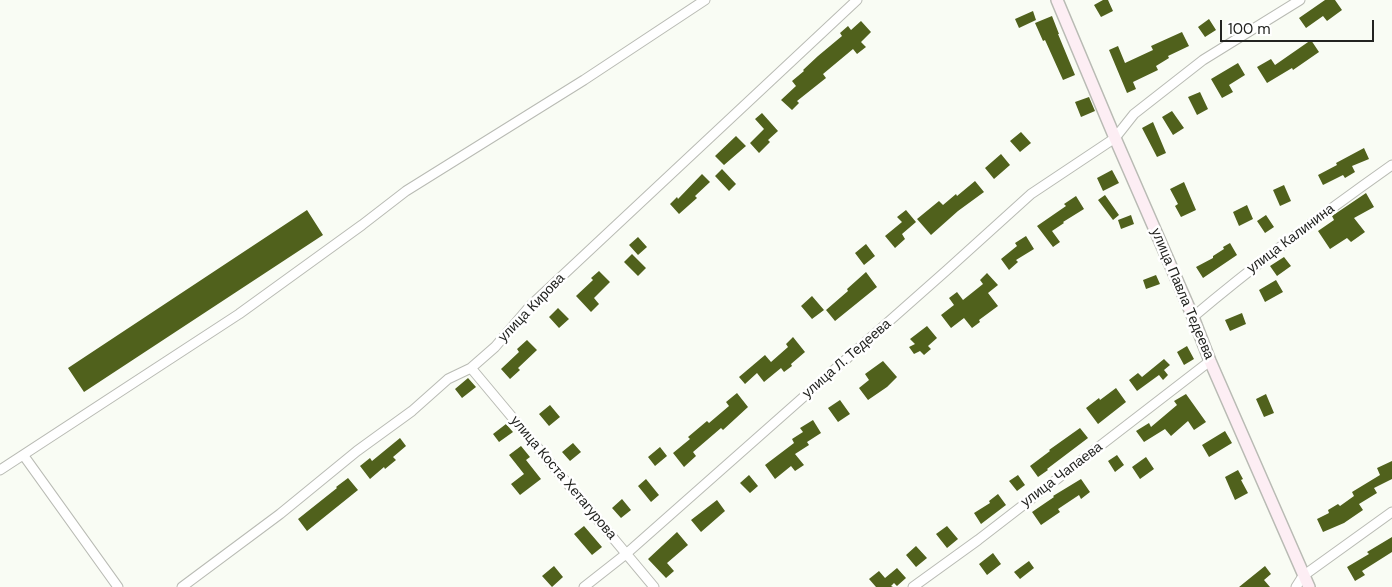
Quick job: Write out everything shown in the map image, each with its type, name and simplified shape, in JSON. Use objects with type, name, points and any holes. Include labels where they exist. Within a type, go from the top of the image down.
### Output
[{"type":"main road","name":"улица Павла Тедеева","points":[[1056,0],[1309,587]]},
{"type":"street","points":[[0,470],[239,314],[406,191],[584,80],[705,0]]},
{"type":"street","name":"улица Кирова","points":[[182,587],[280,514],[358,451],[412,411],[448,379],[471,368],[495,347],[531,305],[857,0]]},
{"type":"street","name":"улица Л. Тедеева","points":[[584,587],[626,554],[947,270],[1030,194],[1115,138],[1134,114],[1203,60],[1300,0]]},
{"type":"street","name":"улица Калинина","points":[[1193,316],[1318,218],[1392,165]]},
{"type":"street","name":"улица Чапаева","points":[[913,587],[978,540],[1210,361]]},
{"type":"street","name":"улица Коста Хетагурова","points":[[471,368],[654,587]]},
{"type":"street","points":[[24,456],[118,587]]},
{"type":"street","points":[[1296,587],[1303,576],[1392,512]]},
{"type":"building","points":[[1103,0],[1108,0],[1113,11],[1101,17],[1094,5]]},
{"type":"building","points":[[1325,0],[1335,0],[1342,10],[1327,21],[1323,16],[1306,28],[1299,18]]},
{"type":"building","points":[[1033,11],[1036,20],[1019,28],[1015,19]]},
{"type":"building","points":[[1052,16],[1075,75],[1063,80],[1035,23]]},
{"type":"building","points":[[1209,19],[1216,30],[1205,37],[1198,27]]},
{"type":"building","points":[[861,21],[871,32],[861,42],[866,47],[857,54],[853,49],[823,74],[826,78],[797,101],[799,103],[792,110],[781,100],[796,86],[792,81],[842,36],[840,33],[848,26],[851,30]]},
{"type":"building","points":[[1182,32],[1189,46],[1168,56],[1169,58],[1156,66],[1158,70],[1133,82],[1136,89],[1127,93],[1109,50],[1118,46],[1125,63],[1153,50],[1151,46]]},
{"type":"building","points":[[1311,40],[1319,52],[1293,70],[1292,68],[1267,83],[1257,67],[1271,59],[1275,65]]},
{"type":"building","points":[[1238,63],[1245,75],[1229,85],[1233,92],[1222,98],[1211,79]]},
{"type":"building","points":[[1200,92],[1208,109],[1197,115],[1188,97]]},
{"type":"building","points":[[1089,97],[1095,111],[1081,117],[1075,102]]},
{"type":"building","points":[[1172,111],[1184,128],[1173,135],[1162,117]]},
{"type":"building","points":[[762,113],[778,131],[768,140],[770,142],[759,153],[750,143],[764,129],[755,119]]},
{"type":"building","points":[[1153,122],[1166,153],[1157,157],[1142,128]]},
{"type":"building","points":[[1021,132],[1031,143],[1020,152],[1010,141]]},
{"type":"building","points":[[736,136],[746,146],[724,165],[715,156]]},
{"type":"building","points":[[1364,148],[1369,159],[1352,166],[1355,172],[1345,178],[1343,175],[1323,185],[1318,175]]},
{"type":"building","points":[[1001,154],[1010,165],[994,179],[985,168]]},
{"type":"building","points":[[722,169],[736,184],[729,191],[715,176]]},
{"type":"building","points":[[1112,170],[1119,183],[1103,191],[1097,178]]},
{"type":"building","points":[[702,174],[710,182],[695,196],[697,198],[679,214],[670,204],[677,197],[678,199]]},
{"type":"building","points":[[975,181],[984,192],[958,211],[931,235],[917,219],[939,201],[943,205]]},
{"type":"building","points":[[1184,182],[1196,210],[1181,217],[1175,206],[1178,204],[1170,189]]},
{"type":"building","points":[[1284,185],[1291,201],[1280,206],[1273,190]]},
{"type":"building","points":[[1366,193],[1374,207],[1354,218],[1365,232],[1351,242],[1347,238],[1330,249],[1318,231],[1334,220],[1332,216]]},
{"type":"building","points":[[1105,195],[1119,215],[1113,220],[1098,200]]},
{"type":"building","points":[[1076,196],[1084,209],[1052,231],[1060,242],[1053,247],[1037,226],[1066,206],[1064,204]]},
{"type":"building","points":[[1247,205],[1253,219],[1239,226],[1233,212]]},
{"type":"building","points":[[307,210],[323,235],[84,392],[68,368]]},
{"type":"building","points":[[906,210],[916,222],[902,234],[905,239],[895,248],[885,236],[902,222],[897,217]]},
{"type":"building","points":[[1131,215],[1134,224],[1121,229],[1118,220]]},
{"type":"building","points":[[1266,215],[1274,227],[1265,233],[1257,221]]},
{"type":"building","points":[[1026,236],[1034,249],[1016,260],[1018,262],[1009,270],[1001,259],[1017,246],[1015,243]]},
{"type":"building","points":[[638,237],[647,247],[638,255],[629,245]]},
{"type":"building","points":[[1230,243],[1237,255],[1203,278],[1196,267],[1213,258],[1213,256],[1224,249],[1223,247]]},
{"type":"building","points":[[866,244],[875,256],[864,265],[855,253]]},
{"type":"building","points":[[632,254],[646,268],[638,276],[624,262]]},
{"type":"building","points":[[1284,257],[1291,266],[1277,276],[1270,266]]},
{"type":"building","points":[[599,271],[610,282],[594,298],[599,304],[591,312],[576,296],[593,280],[591,278]]},
{"type":"building","points":[[866,272],[877,287],[835,321],[826,310]]},
{"type":"building","points":[[987,273],[998,285],[988,293],[998,306],[979,320],[980,322],[972,328],[964,318],[951,328],[941,315],[954,305],[949,298],[957,292],[963,300],[983,284],[980,280]]},
{"type":"building","points":[[1156,275],[1160,284],[1146,289],[1143,280]]},
{"type":"building","points":[[1276,280],[1283,292],[1265,302],[1259,290]]},
{"type":"building","points":[[812,296],[824,310],[812,319],[801,306]]},
{"type":"building","points":[[558,308],[569,319],[559,328],[549,317]]},
{"type":"building","points":[[1242,313],[1246,324],[1230,331],[1225,320]]},
{"type":"building","points":[[927,326],[937,338],[928,346],[931,349],[924,355],[920,351],[914,354],[909,347],[915,344],[910,339]]},
{"type":"building","points":[[793,337],[805,352],[784,372],[781,368],[764,382],[757,373],[745,384],[739,377],[765,355],[771,362],[788,347],[786,344]]},
{"type":"building","points":[[527,340],[537,350],[518,368],[520,370],[510,379],[501,369],[519,352],[517,349]]},
{"type":"building","points":[[1187,346],[1194,359],[1184,365],[1177,352]]},
{"type":"building","points":[[1164,359],[1170,365],[1164,370],[1168,375],[1163,380],[1159,375],[1137,391],[1129,380],[1138,373],[1142,377]]},
{"type":"building","points":[[883,361],[897,377],[887,387],[868,400],[859,388],[869,380],[865,374]]},
{"type":"building","points":[[468,378],[476,387],[462,398],[455,389]]},
{"type":"building","points":[[1116,388],[1126,402],[1098,424],[1086,408]]},
{"type":"building","points":[[737,393],[748,407],[723,430],[721,428],[693,452],[696,456],[684,467],[673,453],[707,421],[709,423],[729,406],[726,402]]},
{"type":"building","points":[[1186,394],[1206,422],[1194,430],[1188,421],[1171,436],[1165,429],[1144,442],[1136,431],[1149,423],[1151,427],[1177,405],[1174,401]]},
{"type":"building","points":[[1266,394],[1274,413],[1264,417],[1256,399]]},
{"type":"building","points":[[840,400],[850,414],[838,422],[828,408]]},
{"type":"building","points":[[550,405],[560,417],[549,426],[539,414]]},
{"type":"building","points":[[813,420],[821,433],[807,442],[809,445],[795,454],[804,465],[795,471],[791,466],[775,479],[765,465],[794,443],[792,439],[803,432],[800,428]]},
{"type":"building","points":[[506,424],[513,432],[499,442],[493,434]]},
{"type":"building","points":[[1080,428],[1088,438],[1038,477],[1030,466]]},
{"type":"building","points":[[1225,431],[1232,443],[1209,457],[1202,445]]},
{"type":"building","points":[[400,438],[406,446],[393,457],[396,460],[370,479],[360,466],[370,458],[372,461]]},
{"type":"building","points":[[573,443],[581,452],[570,461],[562,452]]},
{"type":"building","points":[[521,446],[530,457],[526,460],[541,479],[520,495],[511,484],[524,474],[509,455]]},
{"type":"building","points":[[660,447],[667,456],[655,466],[648,457]]},
{"type":"building","points":[[1117,455],[1124,465],[1115,472],[1108,461]]},
{"type":"building","points":[[1146,457],[1154,469],[1140,479],[1132,467]]},
{"type":"building","points":[[1392,461],[1392,479],[1374,488],[1377,493],[1359,504],[1363,510],[1344,523],[1323,532],[1317,519],[1329,513],[1328,510],[1338,504],[1340,506],[1354,496],[1352,492],[1380,475],[1377,468]]},
{"type":"building","points":[[1238,470],[1248,493],[1235,500],[1225,477]]},
{"type":"building","points":[[749,475],[758,486],[750,493],[740,483]]},
{"type":"building","points":[[1018,475],[1025,485],[1017,491],[1009,481]]},
{"type":"building","points":[[348,478],[358,490],[307,531],[298,519]]},
{"type":"building","points":[[646,479],[659,495],[651,502],[638,486]]},
{"type":"building","points":[[1081,479],[1090,492],[1081,499],[1079,495],[1058,509],[1060,512],[1041,525],[1032,512],[1053,496]]},
{"type":"building","points":[[998,494],[1006,505],[981,524],[974,513],[990,503],[989,501]]},
{"type":"building","points":[[622,499],[631,510],[621,518],[612,508]]},
{"type":"building","points":[[717,500],[725,511],[701,532],[691,520]]},
{"type":"building","points":[[584,526],[602,547],[592,555],[574,534]]},
{"type":"building","points":[[947,526],[958,539],[947,548],[936,534]]},
{"type":"building","points":[[677,532],[688,545],[667,563],[674,571],[666,578],[648,559]]},
{"type":"building","points":[[1392,537],[1392,552],[1362,571],[1365,575],[1355,581],[1347,567]]},
{"type":"building","points":[[916,546],[927,558],[916,567],[906,555]]},
{"type":"building","points":[[993,553],[1001,564],[987,575],[979,564]]},
{"type":"building","points":[[1029,561],[1034,568],[1020,579],[1014,572]]},
{"type":"building","points":[[554,566],[563,577],[552,587],[542,576]]},
{"type":"building","points":[[1265,566],[1271,574],[1264,580],[1270,587],[1239,587]]},
{"type":"building","points":[[897,568],[906,578],[897,586],[894,583],[891,586],[893,587],[876,587],[869,579],[879,571],[885,578]]}]
